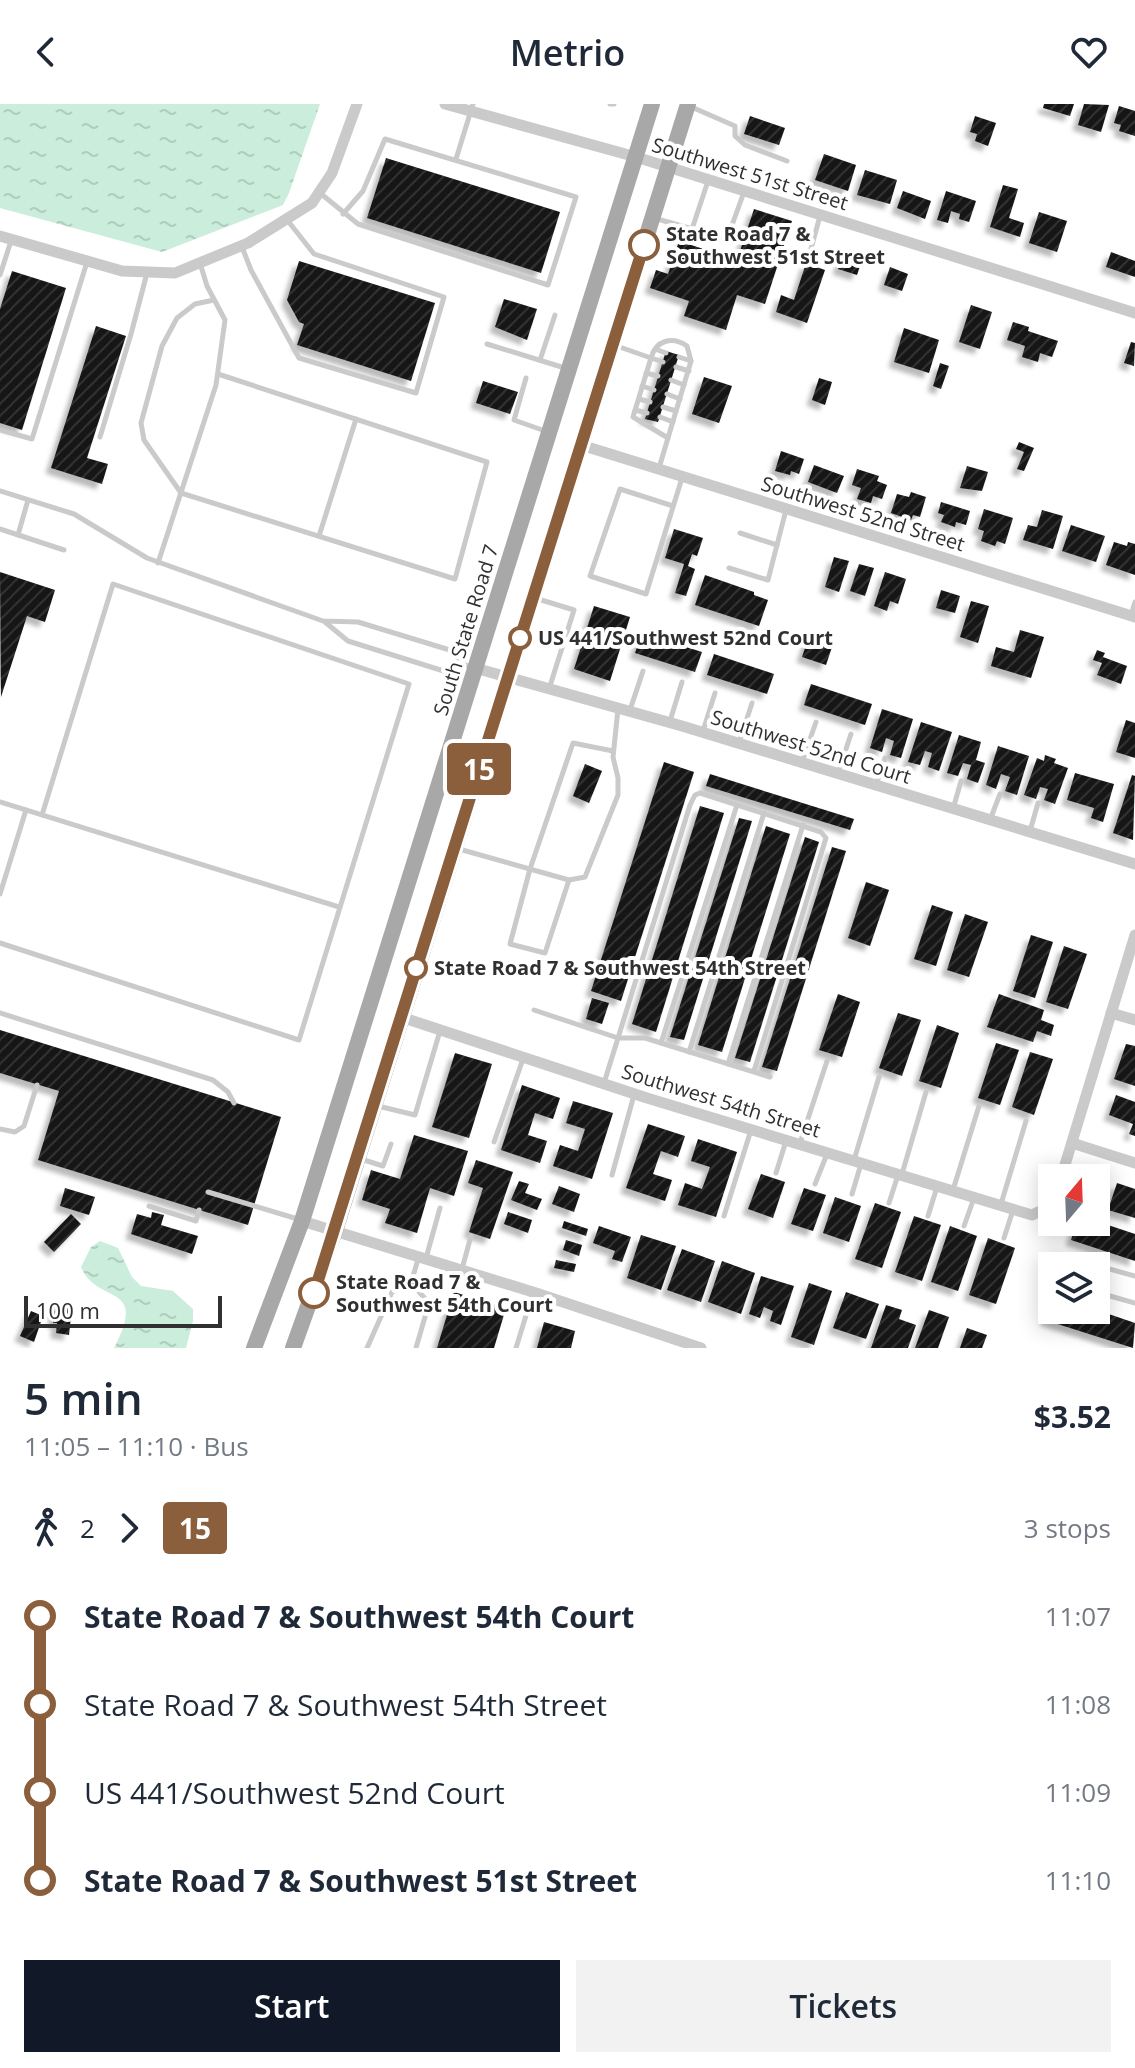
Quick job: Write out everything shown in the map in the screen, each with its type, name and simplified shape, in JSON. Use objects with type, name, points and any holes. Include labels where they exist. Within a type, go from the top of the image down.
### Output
[{"type":"main road","name":"South State Road 7","points":[[254,1348],[302,1221],[467,666],[549,432],[652,104]]},
{"type":"main road","points":[[293,1348],[335,1231],[688,105]]},
{"type":"street","points":[[6,238],[122,271],[175,273],[242,246],[312,203],[332,173],[357,104]]},
{"type":"street","name":"Southwest 51st Street","points":[[445,104],[472,108],[636,157],[1135,313]]},
{"type":"street","name":"Southwest 52nd Street","points":[[581,445],[1133,617]]},
{"type":"street","name":"Southwest 52nd Court","points":[[467,666],[670,722],[1135,864]]},
{"type":"street","points":[[1065,1164],[1135,936]]},
{"type":"street","points":[[1111,1013],[1135,1020]]},
{"type":"street","name":"Southwest 54th Street","points":[[401,1017],[634,1094],[1032,1215],[1038,1212]]},
{"type":"street","points":[[1072,1143],[1135,1163]]},
{"type":"street","points":[[302,1221],[533,1292],[671,1344],[701,1348]]},
{"type":"lane","points":[[688,105],[735,126],[735,136],[745,145],[787,161]]},
{"type":"lane","points":[[456,159],[472,108]]},
{"type":"lane","points":[[319,192],[343,214],[358,224],[548,285],[576,197],[385,139],[363,191],[343,214]]},
{"type":"lane","points":[[692,229],[708,180]]},
{"type":"lane","points":[[653,218],[727,239],[744,191]]},
{"type":"lane","points":[[809,256],[821,215]]},
{"type":"lane","points":[[242,246],[258,284],[299,358],[416,393],[444,297],[314,254],[287,219]]},
{"type":"lane","points":[[0,275],[6,238]]},
{"type":"lane","points":[[0,430],[32,439],[87,261]]},
{"type":"lane","points":[[158,563],[218,374],[225,320],[200,263]]},
{"type":"lane","points":[[100,437],[147,272]]},
{"type":"lane","points":[[214,300],[195,304],[177,318],[162,346],[141,423],[144,440],[181,493],[455,579],[487,462],[218,374]]},
{"type":"lane","points":[[540,360],[555,315]]},
{"type":"lane","points":[[659,469],[691,361],[687,346],[678,340],[666,340],[654,349],[633,417],[668,438]]},
{"type":"lane","points":[[487,344],[569,369]]},
{"type":"lane","points":[[613,344],[663,362]]},
{"type":"lane","points":[[654,349],[666,353]]},
{"type":"lane","points":[[679,357],[691,361]]},
{"type":"lane","points":[[676,367],[689,371]]},
{"type":"lane","points":[[646,373],[658,376]]},
{"type":"lane","points":[[526,378],[514,420],[549,432]]},
{"type":"lane","points":[[671,380],[684,385]]},
{"type":"lane","points":[[642,386],[654,390]]},
{"type":"lane","points":[[667,394],[680,399]]},
{"type":"lane","points":[[639,399],[650,402]]},
{"type":"lane","points":[[663,407],[676,411]]},
{"type":"lane","points":[[635,410],[647,413]]},
{"type":"lane","points":[[660,417],[673,422]]},
{"type":"lane","points":[[319,536],[356,419]]},
{"type":"lane","points":[[673,506],[620,489],[590,576],[646,594],[682,477]]},
{"type":"lane","points":[[0,491],[74,514],[158,563],[323,621],[358,622],[453,651],[467,666],[450,673],[348,641],[323,621]]},
{"type":"lane","points":[[18,535],[28,500]]},
{"type":"lane","points":[[729,568],[768,580],[786,509]]},
{"type":"lane","points":[[0,529],[64,550]]},
{"type":"lane","points":[[740,533],[777,545]]},
{"type":"lane","points":[[0,943],[299,1040],[409,684],[113,584],[42,815]]},
{"type":"lane","points":[[533,597],[574,610],[549,689]]},
{"type":"lane","points":[[1133,617],[1135,602]]},
{"type":"lane","points":[[454,847],[569,880],[585,877],[618,795],[613,751],[624,710],[643,671]]},
{"type":"lane","points":[[670,722],[682,682]]},
{"type":"lane","points":[[702,732],[715,693]]},
{"type":"lane","points":[[739,744],[752,703]]},
{"type":"lane","points":[[801,763],[816,722]]},
{"type":"lane","points":[[838,774],[851,734]]},
{"type":"lane","points":[[569,880],[545,953],[510,944],[530,869],[573,743],[613,751]]},
{"type":"lane","points":[[876,786],[885,758]]},
{"type":"lane","points":[[953,810],[961,781]]},
{"type":"lane","points":[[604,1084],[690,805],[695,795],[700,793],[803,825],[821,832],[826,838],[754,1071]]},
{"type":"lane","points":[[990,821],[1000,794]]},
{"type":"lane","points":[[0,802],[339,907]]},
{"type":"lane","points":[[1029,832],[1038,803]]},
{"type":"lane","points":[[661,1043],[737,805]]},
{"type":"lane","points":[[0,894],[26,810]]},
{"type":"lane","points":[[689,1052],[764,813]]},
{"type":"lane","points":[[728,1064],[803,825]]},
{"type":"lane","points":[[534,1010],[618,1038],[645,1038],[770,1077]]},
{"type":"lane","points":[[0,1013],[213,1080],[228,1092],[234,1103]]},
{"type":"lane","points":[[373,1104],[415,1115],[440,1030]]},
{"type":"lane","points":[[494,1142],[523,1058]]},
{"type":"lane","points":[[799,1144],[827,1061]]},
{"type":"lane","points":[[852,1194],[879,1077]]},
{"type":"lane","points":[[0,1129],[15,1132],[24,1126],[37,1085]]},
{"type":"lane","points":[[889,1203],[926,1092]]},
{"type":"lane","points":[[612,1175],[634,1094]]},
{"type":"lane","points":[[953,1191],[979,1106]]},
{"type":"lane","points":[[1004,1238],[1007,1207],[1026,1121]]},
{"type":"lane","points":[[724,1216],[751,1129]]},
{"type":"lane","points":[[776,1173],[787,1140]]},
{"type":"lane","points":[[357,1157],[383,1166],[391,1144]]},
{"type":"lane","points":[[815,1184],[828,1153]]},
{"type":"lane","points":[[928,1216],[937,1186]]},
{"type":"lane","points":[[208,1192],[302,1221]]},
{"type":"lane","points":[[964,1226],[974,1197]]},
{"type":"lane","points":[[149,1206],[196,1221],[199,1210]]},
{"type":"lane","points":[[367,1348],[392,1292],[411,1283],[440,1208]]},
{"type":"lane","points":[[462,1270],[471,1236]]},
{"type":"lane","points":[[1110,1269],[1135,1276]]},
{"type":"lane","points":[[411,1283],[429,1303],[416,1348]]},
{"type":"lane","points":[[516,1348],[533,1292]]},
{"type":"lane","points":[[1110,1296],[1135,1303]]},
{"type":"water","points":[[0,104],[320,104],[283,205],[162,252],[0,208]]},
{"type":"water","points":[[100,1241],[118,1248],[132,1277],[141,1286],[173,1291],[193,1309],[186,1348],[114,1348],[126,1313],[123,1303],[88,1279],[81,1267],[91,1247]]},
{"type":"building","points":[[1044,104],[1074,104],[1070,116],[1043,108]]},
{"type":"building","points":[[1084,104],[1109,105],[1101,132],[1078,125]]},
{"type":"building","points":[[1119,106],[1135,111],[1135,136],[1119,131],[1121,125],[1114,123]]},
{"type":"building","points":[[750,116],[785,128],[779,145],[744,134]]},
{"type":"building","points":[[975,116],[996,123],[988,146],[975,141],[977,134],[970,132]]},
{"type":"building","points":[[824,154],[856,165],[848,191],[815,180]]},
{"type":"building","points":[[386,158],[560,212],[541,273],[367,218]]},
{"type":"building","points":[[865,170],[897,180],[890,204],[857,195]]},
{"type":"building","points":[[1003,185],[1018,189],[1009,218],[1024,223],[1020,237],[990,227]]},
{"type":"building","points":[[903,191],[931,201],[925,219],[897,208]]},
{"type":"building","points":[[946,191],[976,201],[969,222],[959,219],[960,214],[951,211],[948,223],[937,220]]},
{"type":"building","points":[[754,209],[792,221],[765,304],[737,295],[726,330],[684,316],[689,301],[650,288],[656,270],[668,274],[679,241],[737,260]]},
{"type":"building","points":[[1039,212],[1067,221],[1057,252],[1029,243]]},
{"type":"building","points":[[1111,252],[1135,261],[1135,277],[1106,267]]},
{"type":"building","points":[[843,254],[862,260],[857,275],[838,269]]},
{"type":"building","points":[[299,261],[435,303],[411,381],[297,345],[304,324],[299,322],[287,300]]},
{"type":"building","points":[[806,263],[825,270],[807,323],[776,312],[781,295],[794,300]]},
{"type":"building","points":[[890,267],[908,274],[902,291],[884,285]]},
{"type":"building","points":[[12,271],[66,288],[22,430],[0,423],[0,309]]},
{"type":"building","points":[[504,299],[537,309],[527,340],[495,327]]},
{"type":"building","points":[[971,305],[992,312],[980,349],[959,342]]},
{"type":"building","points":[[1013,322],[1029,327],[1028,331],[1058,341],[1052,357],[1040,353],[1038,362],[1022,357],[1025,346],[1007,340]]},
{"type":"building","points":[[96,326],[126,336],[87,458],[108,464],[102,484],[51,468]]},
{"type":"building","points":[[904,328],[939,340],[929,373],[894,362]]},
{"type":"building","points":[[1131,342],[1135,343],[1134,366],[1124,363]]},
{"type":"building","points":[[666,351],[679,355],[658,422],[645,419]]},
{"type":"building","points":[[940,363],[949,366],[941,389],[933,386]]},
{"type":"building","points":[[704,377],[732,386],[719,423],[692,414]]},
{"type":"building","points":[[819,378],[832,382],[825,405],[812,400]]},
{"type":"building","points":[[483,381],[518,392],[510,414],[476,403]]},
{"type":"building","points":[[1019,442],[1034,448],[1024,471],[1017,469],[1024,452],[1016,449]]},
{"type":"building","points":[[781,451],[804,459],[799,474],[775,471]]},
{"type":"building","points":[[814,465],[844,476],[837,493],[808,482]]},
{"type":"building","points":[[967,466],[988,472],[982,491],[960,488]]},
{"type":"building","points":[[857,469],[879,476],[877,481],[887,485],[882,499],[873,496],[871,503],[857,499],[861,488],[852,485]]},
{"type":"building","points":[[911,492],[926,497],[920,517],[913,515],[911,520],[891,513],[897,494],[909,497]]},
{"type":"building","points":[[941,502],[970,511],[966,525],[956,522],[955,527],[941,522],[944,515],[938,513]]},
{"type":"building","points":[[984,509],[1013,518],[1005,544],[997,541],[995,546],[981,541],[984,531],[978,529]]},
{"type":"building","points":[[1042,510],[1063,516],[1053,549],[1023,540],[1028,525],[1037,527]]},
{"type":"building","points":[[1071,525],[1105,536],[1096,562],[1062,551]]},
{"type":"building","points":[[674,529],[703,538],[697,556],[692,554],[688,566],[695,569],[686,596],[675,593],[684,564],[665,558]]},
{"type":"building","points":[[1114,542],[1127,546],[1128,542],[1135,544],[1135,575],[1106,565]]},
{"type":"building","points":[[834,557],[849,561],[839,592],[825,587]]},
{"type":"building","points":[[859,564],[874,568],[865,596],[850,591]]},
{"type":"building","points":[[0,572],[55,590],[45,622],[27,616],[1,697]]},
{"type":"building","points":[[885,572],[906,579],[898,604],[890,601],[887,611],[874,606]]},
{"type":"building","points":[[705,575],[768,600],[759,626],[695,605]]},
{"type":"building","points":[[941,590],[960,596],[955,613],[936,608]]},
{"type":"building","points":[[971,601],[989,606],[978,643],[960,637]]},
{"type":"building","points":[[594,606],[630,617],[610,681],[574,669]]},
{"type":"building","points":[[1020,630],[1044,637],[1031,678],[991,666],[996,647],[1014,652]]},
{"type":"building","points":[[642,633],[702,652],[695,672],[635,653]]},
{"type":"building","points":[[810,633],[834,641],[826,665],[802,657]]},
{"type":"building","points":[[1097,650],[1105,653],[1103,657],[1127,666],[1121,684],[1097,675],[1102,663],[1093,660]]},
{"type":"building","points":[[714,654],[774,674],[767,694],[707,675]]},
{"type":"building","points":[[811,684],[872,704],[865,725],[804,705]]},
{"type":"building","points":[[882,709],[913,719],[901,758],[890,755],[894,741],[886,738],[882,752],[870,748]]},
{"type":"building","points":[[1126,720],[1135,723],[1135,758],[1116,752]]},
{"type":"building","points":[[921,722],[952,732],[939,771],[928,767],[932,753],[925,751],[920,765],[908,762]]},
{"type":"building","points":[[959,735],[981,742],[976,760],[985,763],[978,783],[967,779],[971,765],[963,763],[958,776],[947,773]]},
{"type":"building","points":[[998,746],[1029,756],[1017,795],[1005,791],[1010,777],[1001,774],[996,789],[986,785]]},
{"type":"building","points":[[1045,755],[1056,759],[1054,763],[1068,768],[1055,804],[1044,800],[1048,789],[1040,787],[1036,799],[1024,795],[1037,758],[1044,761]]},
{"type":"building","points":[[664,762],[694,772],[621,1001],[591,991]]},
{"type":"building","points":[[585,764],[602,771],[589,803],[573,796]]},
{"type":"building","points":[[1075,773],[1114,784],[1103,822],[1091,818],[1094,808],[1067,800]]},
{"type":"building","points":[[710,774],[854,819],[850,830],[706,786]]},
{"type":"building","points":[[1132,775],[1135,776],[1133,840],[1113,833]]},
{"type":"building","points":[[700,806],[724,813],[656,1032],[632,1024]]},
{"type":"building","points":[[739,818],[752,821],[684,1040],[670,1037]]},
{"type":"building","points":[[766,826],[790,834],[722,1052],[698,1045]]},
{"type":"building","points":[[805,837],[819,842],[750,1062],[735,1058]]},
{"type":"building","points":[[832,847],[846,851],[777,1071],[762,1067]]},
{"type":"building","points":[[866,882],[889,890],[870,946],[848,938]]},
{"type":"building","points":[[932,905],[953,912],[936,966],[914,959]]},
{"type":"building","points":[[965,914],[988,922],[969,977],[947,970]]},
{"type":"building","points":[[1031,935],[1053,942],[1035,998],[1013,991]]},
{"type":"building","points":[[1064,946],[1087,954],[1068,1009],[1046,1002]]},
{"type":"building","points":[[838,994],[860,1002],[842,1057],[819,1050]]},
{"type":"building","points":[[999,994],[1044,1010],[1041,1020],[1054,1025],[1051,1036],[1037,1031],[1033,1042],[987,1027]]},
{"type":"building","points":[[592,998],[609,1003],[602,1024],[586,1019]]},
{"type":"building","points":[[898,1013],[921,1020],[902,1076],[879,1068]]},
{"type":"building","points":[[937,1025],[959,1033],[941,1088],[919,1081]]},
{"type":"building","points":[[0,1030],[281,1117],[248,1225],[38,1160],[59,1091],[0,1073]]},
{"type":"building","points":[[996,1043],[1019,1050],[1000,1105],[978,1098]]},
{"type":"building","points":[[1126,1044],[1135,1046],[1135,1086],[1114,1079]]},
{"type":"building","points":[[1030,1052],[1053,1059],[1034,1115],[1012,1107]]},
{"type":"building","points":[[455,1053],[492,1064],[469,1138],[432,1127]]},
{"type":"building","points":[[522,1085],[560,1098],[553,1119],[535,1113],[528,1135],[547,1141],[540,1163],[501,1150]]},
{"type":"building","points":[[1116,1095],[1135,1102],[1135,1136],[1129,1134],[1133,1124],[1109,1115]]},
{"type":"building","points":[[573,1101],[613,1113],[592,1179],[553,1166],[560,1145],[578,1151],[585,1129],[566,1123]]},
{"type":"building","points":[[648,1124],[685,1136],[678,1157],[661,1151],[653,1174],[672,1180],[665,1201],[626,1188]]},
{"type":"building","points":[[414,1135],[468,1151],[454,1196],[430,1188],[417,1233],[385,1223],[390,1209],[362,1200],[371,1170],[400,1179]]},
{"type":"building","points":[[698,1139],[737,1152],[716,1217],[678,1205],[685,1183],[702,1189],[710,1167],[691,1161]]},
{"type":"building","points":[[476,1160],[513,1172],[490,1239],[469,1232],[483,1188],[468,1183]]},
{"type":"building","points":[[761,1174],[785,1182],[773,1218],[748,1209]]},
{"type":"building","points":[[519,1181],[529,1184],[525,1193],[542,1199],[537,1210],[511,1200]]},
{"type":"building","points":[[1117,1183],[1135,1189],[1135,1218],[1110,1211]]},
{"type":"building","points":[[559,1186],[580,1194],[574,1212],[552,1204]]},
{"type":"building","points":[[65,1188],[95,1197],[89,1215],[60,1206]]},
{"type":"building","points":[[804,1188],[826,1195],[813,1231],[791,1224]]},
{"type":"building","points":[[835,1197],[861,1206],[849,1242],[823,1233]]},
{"type":"building","points":[[875,1203],[901,1212],[882,1268],[855,1259]]},
{"type":"building","points":[[152,1212],[164,1215],[161,1225],[198,1236],[192,1254],[131,1234],[137,1214],[151,1218]]},
{"type":"building","points":[[508,1212],[532,1220],[528,1233],[504,1224]]},
{"type":"building","points":[[71,1214],[81,1224],[54,1252],[44,1242]]},
{"type":"building","points":[[914,1216],[941,1225],[922,1281],[895,1272]]},
{"type":"building","points":[[564,1221],[588,1229],[586,1236],[562,1228]]},
{"type":"building","points":[[599,1226],[631,1237],[622,1262],[612,1259],[615,1251],[593,1243]]},
{"type":"building","points":[[950,1226],[977,1236],[958,1291],[931,1282]]},
{"type":"building","points":[[1110,1226],[1135,1234],[1135,1261],[1110,1252],[1071,1240],[1072,1236],[1110,1236]]},
{"type":"building","points":[[641,1235],[676,1246],[661,1290],[627,1278]]},
{"type":"building","points":[[988,1238],[1015,1248],[996,1304],[969,1295]]},
{"type":"building","points":[[566,1240],[582,1245],[579,1256],[563,1250]]},
{"type":"building","points":[[682,1249],[715,1261],[701,1302],[667,1290]]},
{"type":"building","points":[[556,1260],[576,1264],[574,1272],[554,1268]]},
{"type":"building","points":[[722,1261],[755,1273],[741,1314],[708,1302]]},
{"type":"building","points":[[761,1276],[794,1286],[781,1325],[770,1321],[773,1311],[764,1307],[760,1318],[749,1314]]},
{"type":"building","points":[[809,1283],[832,1291],[814,1345],[791,1337]]},
{"type":"building","points":[[454,1292],[506,1308],[494,1348],[437,1348]]},
{"type":"building","points":[[846,1292],[879,1304],[866,1339],[833,1328]]},
{"type":"building","points":[[886,1305],[902,1310],[899,1319],[916,1325],[908,1348],[871,1348]]},
{"type":"building","points":[[55,1306],[72,1308],[69,1335],[56,1333],[57,1323],[53,1323]]},
{"type":"building","points":[[929,1310],[949,1317],[938,1348],[915,1348]]},
{"type":"building","points":[[31,1311],[43,1316],[34,1342],[20,1336]]},
{"type":"building","points":[[1110,1314],[1135,1323],[1133,1348],[1058,1324],[1110,1324]]},
{"type":"building","points":[[544,1322],[575,1331],[571,1348],[537,1348]]},
{"type":"building","points":[[967,1328],[987,1335],[982,1348],[960,1348]]},
{"type":"bus line","name":"15","points":[[314,1293],[644,245]]},
{"type":"place","name":"State Road 7 & Southwest 51st Street","points":[[644,245]]},
{"type":"place","name":"US 441/Southwest 52nd Court","points":[[520,638]]},
{"type":"place","name":"State Road 7 & Southwest 54th Street","points":[[416,968]]},
{"type":"place","name":"State Road 7 & Southwest 54th Court","points":[[314,1293]]}]
